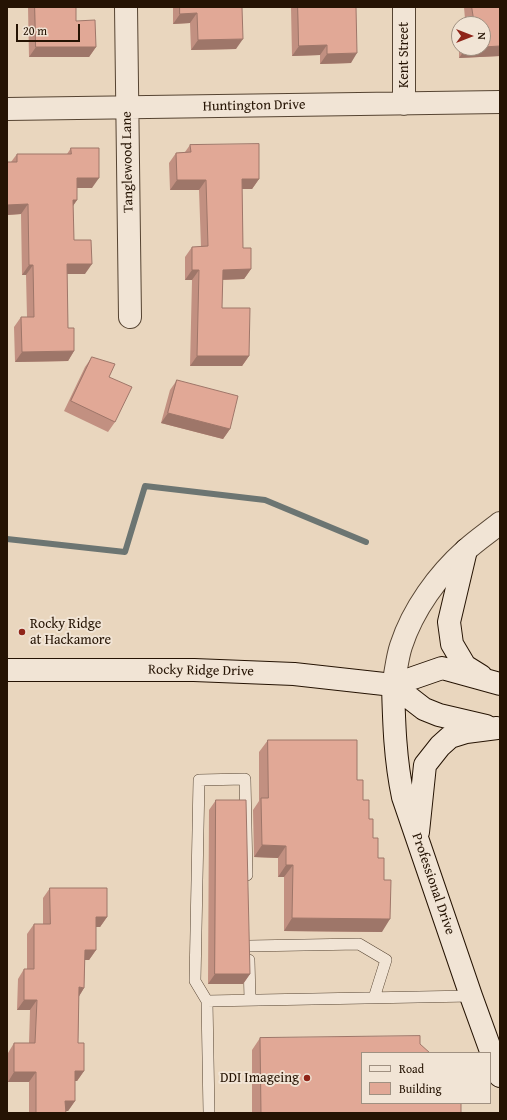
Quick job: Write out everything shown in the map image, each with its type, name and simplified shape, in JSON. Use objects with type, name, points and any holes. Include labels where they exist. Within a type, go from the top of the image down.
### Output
[{"type":"street","name":"Tanglewood Lane","points":[[126,7],[130,317]]},
{"type":"street","name":"Kent Street","points":[[404,7],[404,104]]},
{"type":"street","name":"Huntington Drive","points":[[7,109],[500,102]]},
{"type":"street","name":"Professional Drive","points":[[500,523],[466,550],[440,578],[423,600],[400,647],[393,685],[397,771],[403,797],[500,1076]]},
{"type":"street","points":[[466,550],[450,622],[452,644],[465,666],[494,683]]},
{"type":"street","name":"Rocky Ridge Drive","points":[[7,670],[217,671],[294,674],[393,685],[442,668],[494,683]]},
{"type":"street","points":[[393,685],[424,709],[439,715],[498,729]]},
{"type":"street","points":[[417,840],[425,765],[440,746],[450,737],[466,732],[498,729]]},
{"type":"lane","points":[[209,1113],[206,1001],[195,981],[199,780],[246,778],[248,882]]},
{"type":"lane","points":[[250,1000],[249,942],[359,944],[386,960],[374,998]]},
{"type":"lane","points":[[206,1001],[471,996]]},
{"type":"building","points":[[35,7],[76,7],[76,21],[95,20],[96,47],[36,47]]},
{"type":"building","points":[[180,7],[242,7],[243,39],[198,40],[197,13],[180,14]]},
{"type":"building","points":[[298,7],[356,7],[357,53],[327,54],[327,45],[299,46]]},
{"type":"building","points":[[472,7],[500,7],[500,46],[491,47],[491,16],[473,16]]},
{"type":"building","points":[[259,144],[259,179],[242,179],[243,248],[251,248],[251,269],[223,270],[222,308],[250,308],[249,356],[197,356],[199,270],[192,270],[192,247],[208,246],[206,180],[177,180],[176,153],[191,152],[190,145]]},
{"type":"building","points":[[71,148],[99,148],[99,178],[77,178],[77,200],[73,200],[74,240],[91,240],[92,264],[67,264],[68,328],[74,328],[74,351],[22,352],[21,317],[34,317],[33,265],[29,265],[28,204],[7,205],[7,162],[17,162],[17,154],[71,154]]},
{"type":"building","points":[[92,357],[115,364],[109,377],[132,387],[115,422],[71,401]]},
{"type":"building","points":[[177,380],[238,396],[230,429],[168,413]]},
{"type":"building","points":[[268,740],[357,740],[357,780],[363,780],[363,800],[369,800],[369,819],[373,819],[373,838],[378,838],[378,858],[384,858],[384,880],[391,880],[390,919],[292,918],[293,865],[286,865],[286,846],[262,845],[261,798],[268,798]]},
{"type":"building","points":[[216,800],[246,800],[250,974],[215,974]]},
{"type":"building","points":[[50,888],[107,888],[107,917],[96,917],[96,950],[85,950],[84,988],[79,987],[78,1043],[84,1043],[84,1071],[75,1071],[75,1101],[65,1101],[66,1113],[36,1113],[36,1072],[14,1072],[14,1043],[35,1043],[37,1000],[24,1000],[24,969],[34,969],[34,924],[50,924]]},
{"type":"building","name":"DDI Imageing","points":[[420,1036],[420,1044],[429,1052],[361,1052],[361,1104],[461,1104],[461,1113],[261,1113],[260,1038]]},
{"type":"waterway","points":[[7,539],[125,552],[145,486],[265,500],[366,542]]},
{"type":"place","name":"Rocky Ridge at Hackamore","points":[[22,632]]},
{"type":"place","name":"DDI Imageing","points":[[307,1078]]}]
